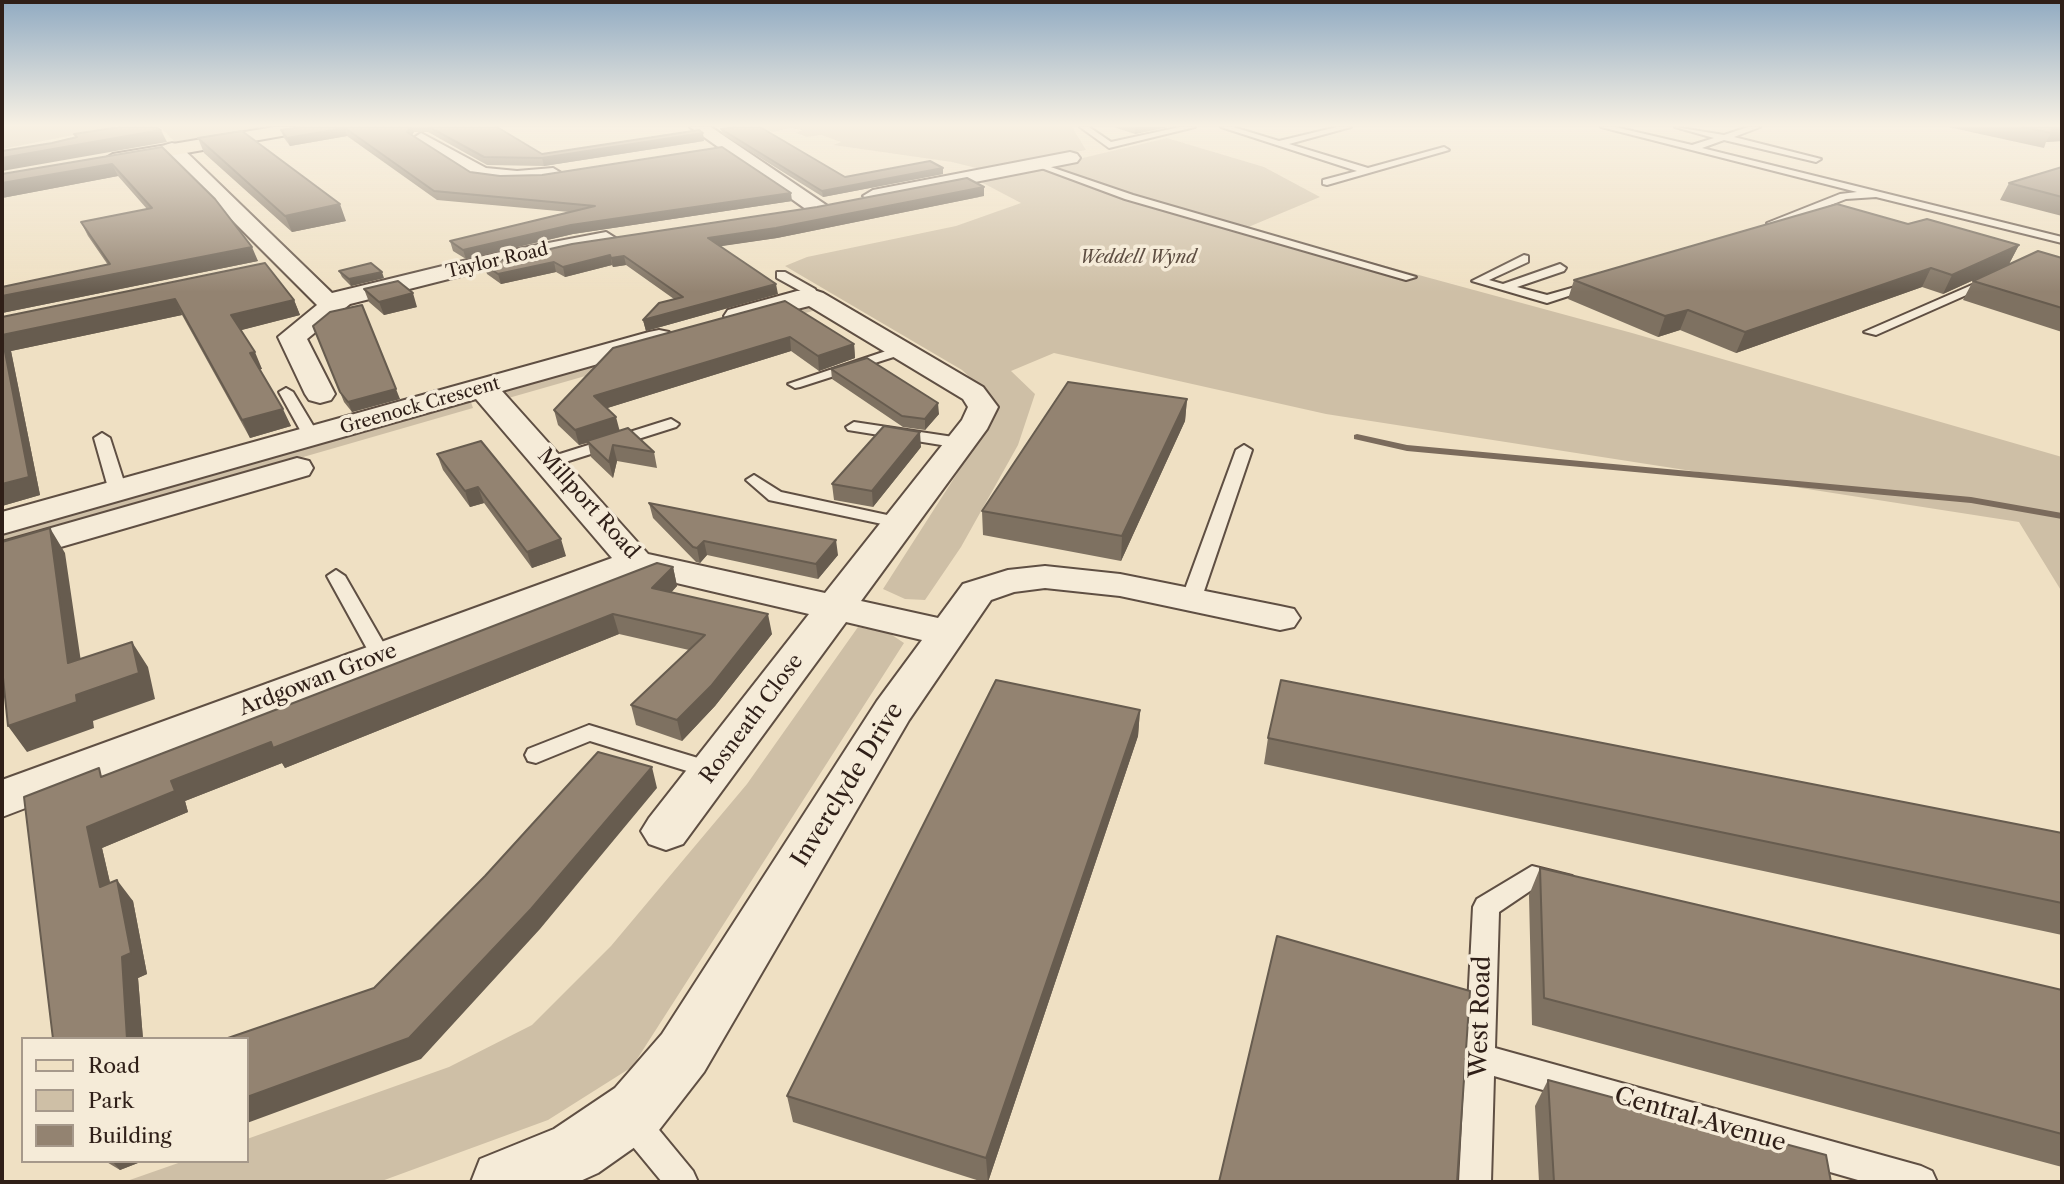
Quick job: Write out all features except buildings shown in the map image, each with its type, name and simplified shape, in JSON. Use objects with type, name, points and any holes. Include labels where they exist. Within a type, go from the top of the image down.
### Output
[{"type":"street","points":[[206,182],[324,299],[339,300]]},
{"type":"street","points":[[781,182],[818,207]]},
{"type":"street","points":[[781,212],[945,182]]},
{"type":"street","name":"Taylor Road","points":[[339,300],[496,260],[631,235]]},
{"type":"street","points":[[262,270],[289,265]]},
{"type":"street","name":"Greenock Crescent","points":[[2,553],[687,339],[797,299],[825,305]]},
{"type":"street","points":[[320,394],[292,337],[339,300]]},
{"type":"street","points":[[729,343],[825,305],[982,401],[982,413],[838,607]]},
{"type":"street","name":"Greenock Crescent","points":[[2,523],[312,437],[492,399]]},
{"type":"street","name":"Millport Road","points":[[492,399],[635,562],[947,633]]},
{"type":"street","name":"Ardgowan Grove","points":[[2,799],[635,562]]},
{"type":"street","name":"Inverclyde Drive","points":[[503,1182],[576,1152],[637,1109],[683,1053],[892,712],[977,592],[1008,581],[1045,577],[1120,585],[1280,618]]},
{"type":"street","name":"Rosneath Close","points":[[666,831],[838,607]]},
{"type":"lane","points":[[1089,182],[1129,197],[1410,277]]},
{"type":"lane","points":[[1829,182],[2062,240],[2050,247]]},
{"type":"lane","points":[[1758,231],[1844,196],[1876,194]]},
{"type":"lane","points":[[1524,259],[1478,281],[1547,299],[1602,284]]},
{"type":"lane","points":[[1503,288],[1560,268]]},
{"type":"lane","points":[[781,275],[811,292],[825,305]]},
{"type":"lane","points":[[1871,332],[2003,276]]},
{"type":"lane","points":[[795,384],[901,350]]},
{"type":"lane","points":[[286,392],[312,437]]},
{"type":"lane","points":[[550,462],[671,424]]},
{"type":"lane","points":[[854,427],[960,443]]},
{"type":"lane","points":[[102,438],[118,491]]},
{"type":"lane","points":[[1191,600],[1244,450]]},
{"type":"lane","points":[[754,480],[775,496],[901,523]]},
{"type":"lane","points":[[336,576],[381,656]]},
{"type":"lane","points":[[536,755],[589,733],[713,771]]},
{"type":"lane","name":"West Road","points":[[1475,1182],[1486,907],[1532,876],[1587,889]]},
{"type":"lane","name":"Central Avenue","points":[[1480,1058],[1921,1182]]},
{"type":"lane","points":[[627,1115],[682,1182]]},
{"type":"green space","name":"Weddell Wynd","points":[[981,182],[1292,182],[1320,197],[1246,228],[1632,333],[2062,457],[2062,592],[2019,522],[1326,414],[1054,353],[1011,371],[1035,394],[1018,445],[961,547],[925,600],[905,599],[883,589],[999,408],[962,370],[785,266],[807,257],[956,226],[1021,203]]},
{"type":"green space","points":[[804,304],[814,305],[816,310],[505,399],[498,390]]},
{"type":"green space","points":[[460,401],[471,402],[473,408],[2,544],[2,529]]},
{"type":"green space","points":[[858,627],[889,633],[904,643],[632,1067],[548,1120],[379,1182],[124,1182],[178,1163],[248,1163],[248,1139],[449,1067],[532,1025],[611,946],[747,784]]},
{"type":"waterway","points":[[1357,437],[1407,448],[1971,500],[2062,516]]}]
